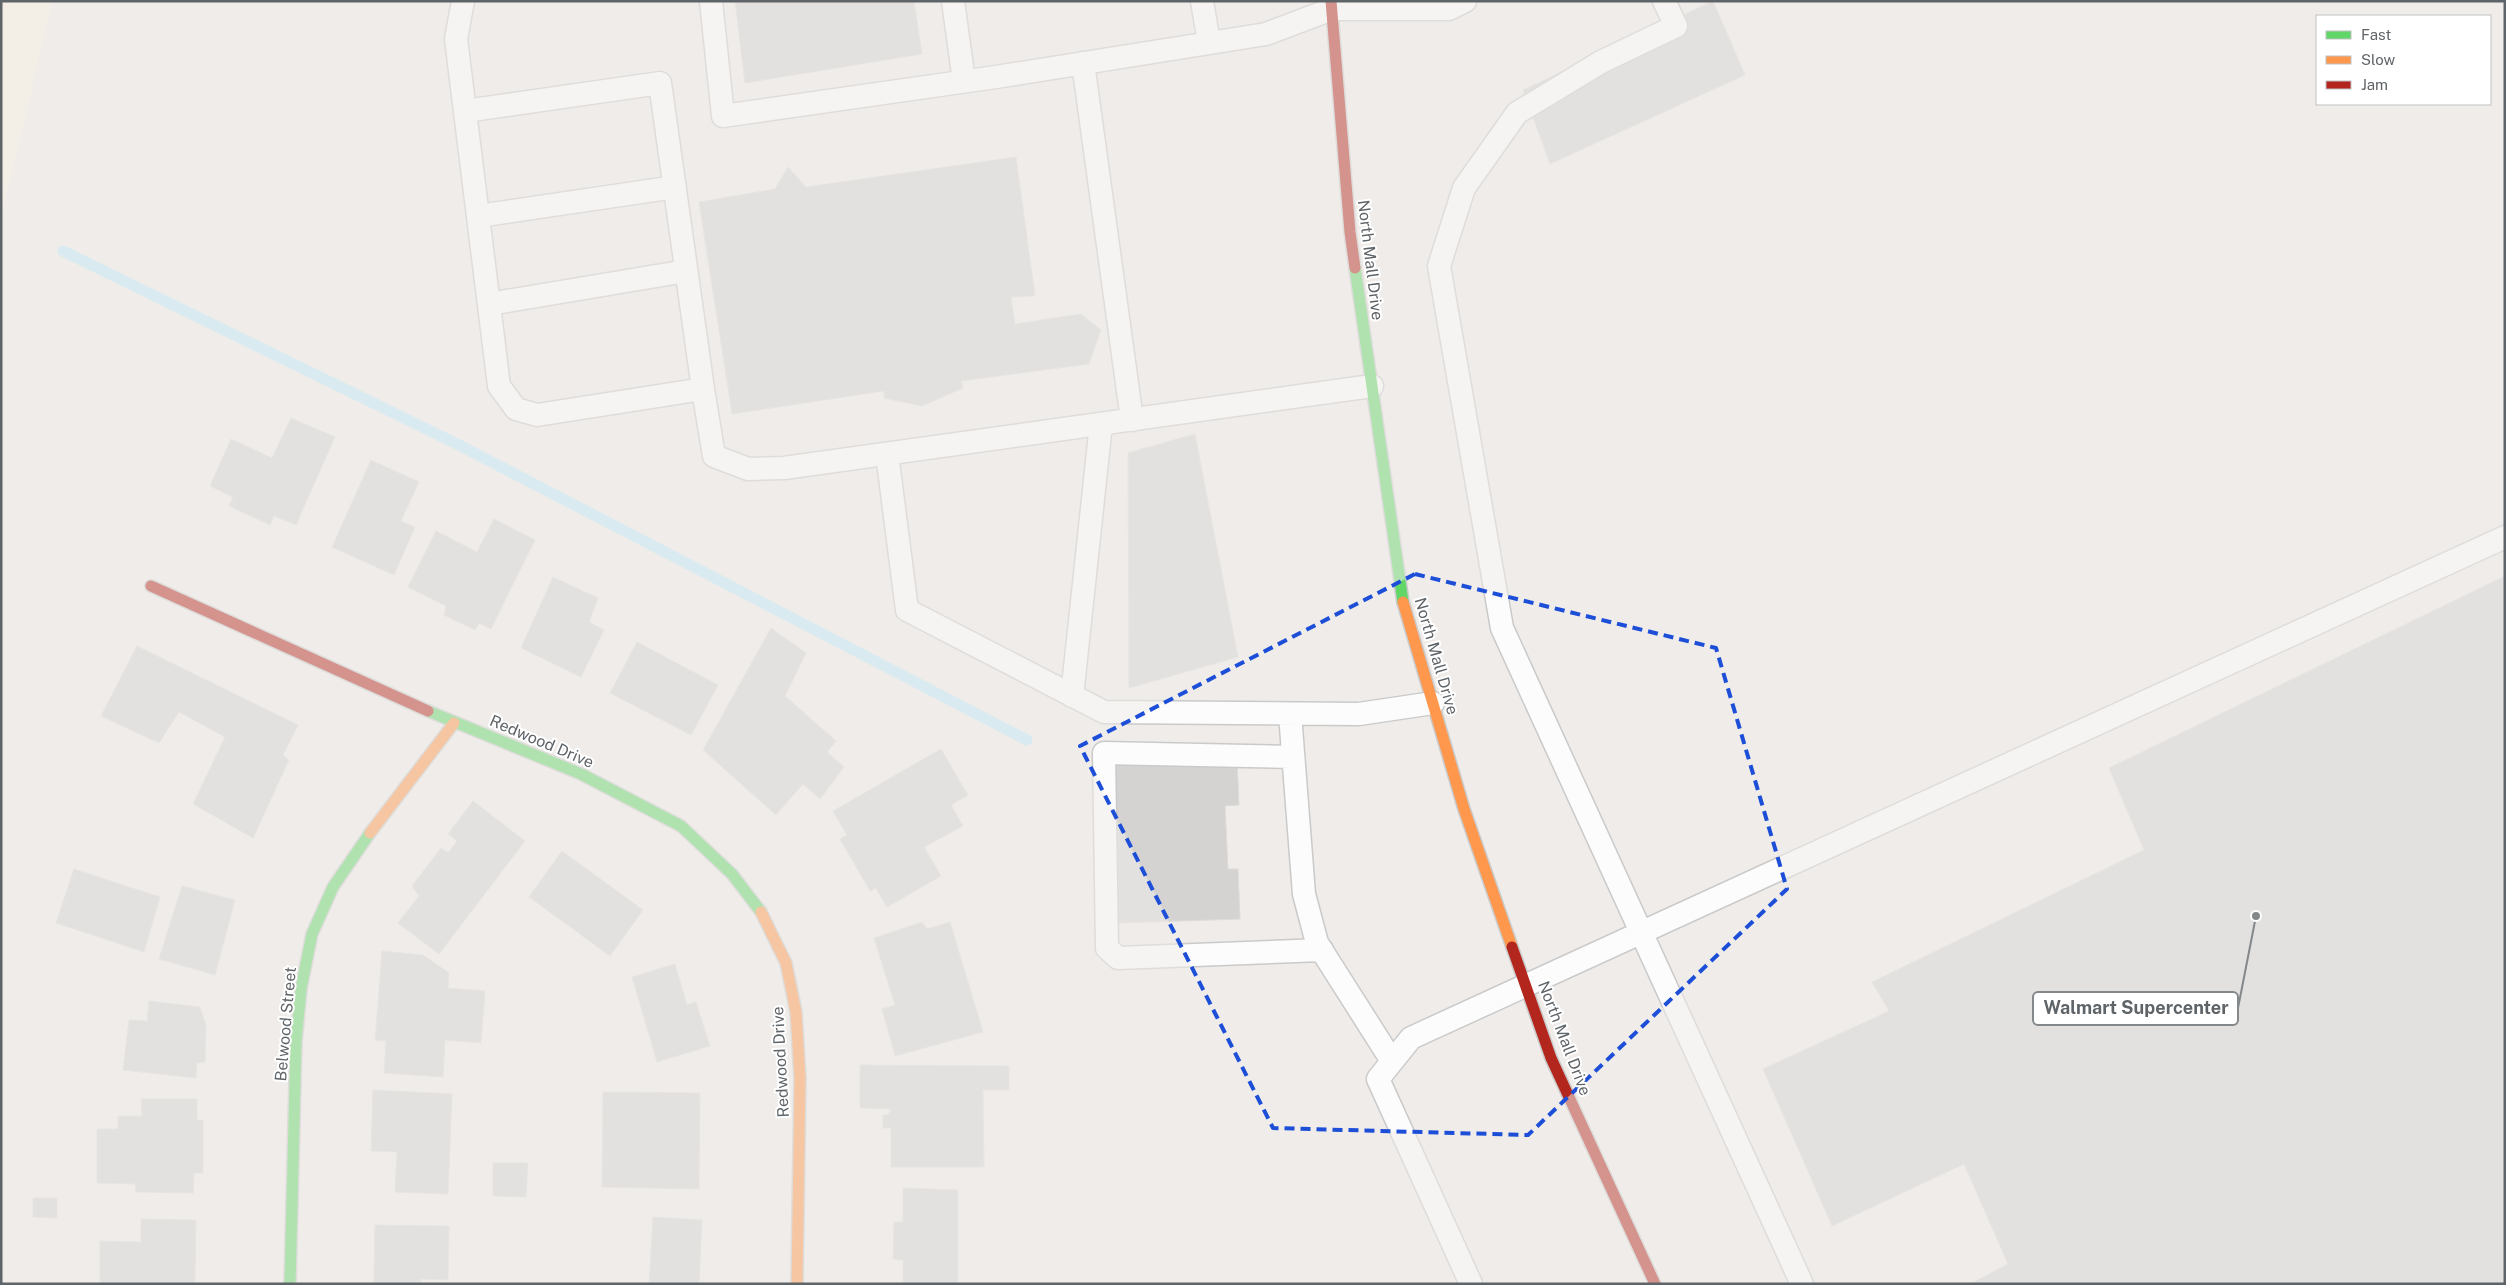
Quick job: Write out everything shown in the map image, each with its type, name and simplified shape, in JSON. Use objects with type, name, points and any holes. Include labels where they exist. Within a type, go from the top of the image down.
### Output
[{"type":"street","name":"North Mall Drive","points":[[1331,5],[1350,232],[1403,601],[1464,810],[1552,1058],[1655,1284]]},
{"type":"street","name":"Redwood Drive","points":[[152,586],[454,723],[580,774],[681,826],[732,874],[765,917],[786,963],[796,1012],[800,1078],[797,1284]]},
{"type":"street","name":"Belwood Street","points":[[290,1284],[296,1042],[301,988],[312,934],[333,887],[364,840],[454,723]]},
{"type":"lane","points":[[463,1],[456,39],[499,386],[516,409],[536,415],[703,389]]},
{"type":"lane","points":[[711,1],[723,116],[1266,34],[1331,5],[1449,9],[1465,1]]},
{"type":"lane","points":[[953,1],[964,81]]},
{"type":"lane","points":[[1202,1],[1209,43]]},
{"type":"lane","points":[[1664,1],[1676,26],[1601,62],[1516,113],[1464,188],[1438,266],[1502,628],[1802,1284]]},
{"type":"lane","points":[[1083,63],[1132,420]]},
{"type":"lane","points":[[465,111],[660,83],[714,456],[748,469],[784,468],[1372,386]]},
{"type":"lane","points":[[478,216],[675,187]]},
{"type":"lane","points":[[489,304],[686,271]]},
{"type":"lane","points":[[1072,696],[1101,424]]},
{"type":"lane","points":[[886,454],[907,610],[1104,712],[1359,714],[1433,703]]},
{"type":"lane","points":[[1471,1284],[1378,1080],[1410,1038],[2505,537]]},
{"type":"lane","points":[[1290,714],[1304,894],[1317,943],[1392,1061]]},
{"type":"lane","points":[[1292,757],[1237,758],[1104,753],[1107,948],[1118,958],[1322,950]]},
{"type":"highlighted area","points":[[1415,574],[1716,648],[1787,889],[1528,1135],[1273,1128],[1080,746]]},
{"type":"shaded area","points":[[1,1],[53,1],[1,219]]},
{"type":"building","points":[[735,1],[914,1],[922,54],[745,83]]},
{"type":"building","points":[[1713,1],[1745,75],[1550,164],[1523,90]]},
{"type":"building","points":[[1016,157],[1035,296],[1011,297],[1015,324],[1081,314],[1101,330],[1089,364],[961,381],[963,388],[922,406],[884,398],[884,391],[732,414],[699,202],[775,189],[788,167],[806,187]]},
{"type":"building","points":[[291,418],[335,437],[296,525],[274,516],[270,525],[229,506],[233,497],[210,486],[231,439],[272,458]]},
{"type":"building","points":[[1195,434],[1238,657],[1129,688],[1128,453]]},
{"type":"building","points":[[371,460],[419,482],[401,521],[415,527],[394,575],[332,547]]},
{"type":"building","points":[[494,519],[535,540],[491,629],[479,623],[475,630],[444,615],[446,606],[408,587],[436,531],[477,552]]},
{"type":"building","points":[[2505,576],[2505,1284],[1970,1284],[2008,1264],[1964,1164],[1832,1226],[1763,1069],[1889,1011],[1872,982],[2144,850],[2109,768]]},
{"type":"building","points":[[553,577],[598,598],[589,622],[604,630],[581,677],[521,648]]},
{"type":"building","points":[[771,628],[806,653],[785,696],[836,741],[827,752],[844,767],[820,799],[803,784],[776,815],[703,750]]},
{"type":"building","points":[[637,642],[718,685],[691,735],[610,693]]},
{"type":"building","points":[[137,646],[298,725],[283,755],[289,760],[253,838],[193,804],[225,737],[179,712],[159,743],[101,716]]},
{"type":"building","points":[[941,749],[968,795],[951,805],[963,826],[924,847],[941,876],[887,907],[876,888],[870,891],[840,839],[847,835],[833,811]]},
{"type":"building","points":[[1237,758],[1239,805],[1225,806],[1228,869],[1238,869],[1240,919],[1118,923],[1112,762]]},
{"type":"building","points":[[473,801],[525,841],[439,954],[398,923],[419,896],[412,886],[441,848],[448,853],[457,841],[448,834]]},
{"type":"building","points":[[562,851],[643,910],[610,956],[529,897]]},
{"type":"building","points":[[74,869],[160,897],[144,952],[56,923]]},
{"type":"building","points":[[182,886],[235,900],[215,975],[159,959]]},
{"type":"building","points":[[922,922],[927,929],[950,922],[983,1032],[895,1056],[882,1009],[895,1005],[874,938]]},
{"type":"building","points":[[382,951],[423,955],[449,973],[448,988],[485,991],[481,1043],[445,1040],[443,1077],[384,1073],[386,1041],[375,1040]]},
{"type":"building","points":[[675,964],[687,1005],[696,1002],[710,1046],[657,1062],[632,977]]},
{"type":"building","points":[[149,1001],[200,1007],[206,1025],[205,1062],[197,1063],[196,1078],[123,1070],[129,1020],[147,1021]]},
{"type":"building","points":[[860,1065],[1009,1066],[1009,1090],[983,1090],[984,1167],[891,1167],[891,1128],[883,1128],[883,1115],[888,1115],[891,1109],[860,1108]]},
{"type":"building","points":[[373,1090],[452,1094],[448,1194],[395,1192],[397,1152],[371,1151]]},
{"type":"building","points":[[603,1092],[700,1093],[699,1189],[602,1187]]},
{"type":"building","points":[[141,1099],[197,1099],[197,1120],[203,1120],[203,1173],[194,1173],[193,1193],[136,1192],[135,1184],[97,1183],[97,1129],[118,1129],[118,1116],[142,1116]]},
{"type":"building","points":[[493,1163],[528,1163],[526,1197],[493,1196]]},
{"type":"building","points":[[903,1188],[958,1190],[958,1284],[903,1284],[903,1260],[893,1259],[894,1222],[903,1222]]},
{"type":"building","points":[[33,1198],[57,1198],[57,1218],[33,1217]]},
{"type":"building","points":[[653,1217],[702,1220],[699,1284],[649,1284]]},
{"type":"building","points":[[141,1219],[196,1220],[195,1284],[100,1284],[100,1241],[141,1242]]},
{"type":"building","points":[[375,1225],[449,1226],[448,1280],[420,1279],[421,1284],[374,1284]]},
{"type":"waterway","points":[[63,251],[457,444],[1027,740]]},
{"type":"traffic: fast","points":[[1355,268],[1403,602]]},
{"type":"traffic: fast","points":[[428,711],[581,774],[681,826],[732,874],[761,912]]},
{"type":"traffic: fast","points":[[290,1284],[296,1042],[301,989],[312,934],[333,887],[370,833]]},
{"type":"traffic: slow","points":[[1403,602],[1464,809],[1512,947]]},
{"type":"traffic: slow","points":[[370,833],[454,723]]},
{"type":"traffic: slow","points":[[761,912],[786,963],[796,1012],[800,1078],[797,1284]]},
{"type":"traffic: jam","points":[[1331,1],[1350,232],[1355,268]]},
{"type":"traffic: jam","points":[[151,586],[428,711]]},
{"type":"traffic: jam","points":[[1512,947],[1551,1058],[1655,1284]]},
{"type":"place","name":"Walmart Supercenter","points":[[2256,916]]}]
